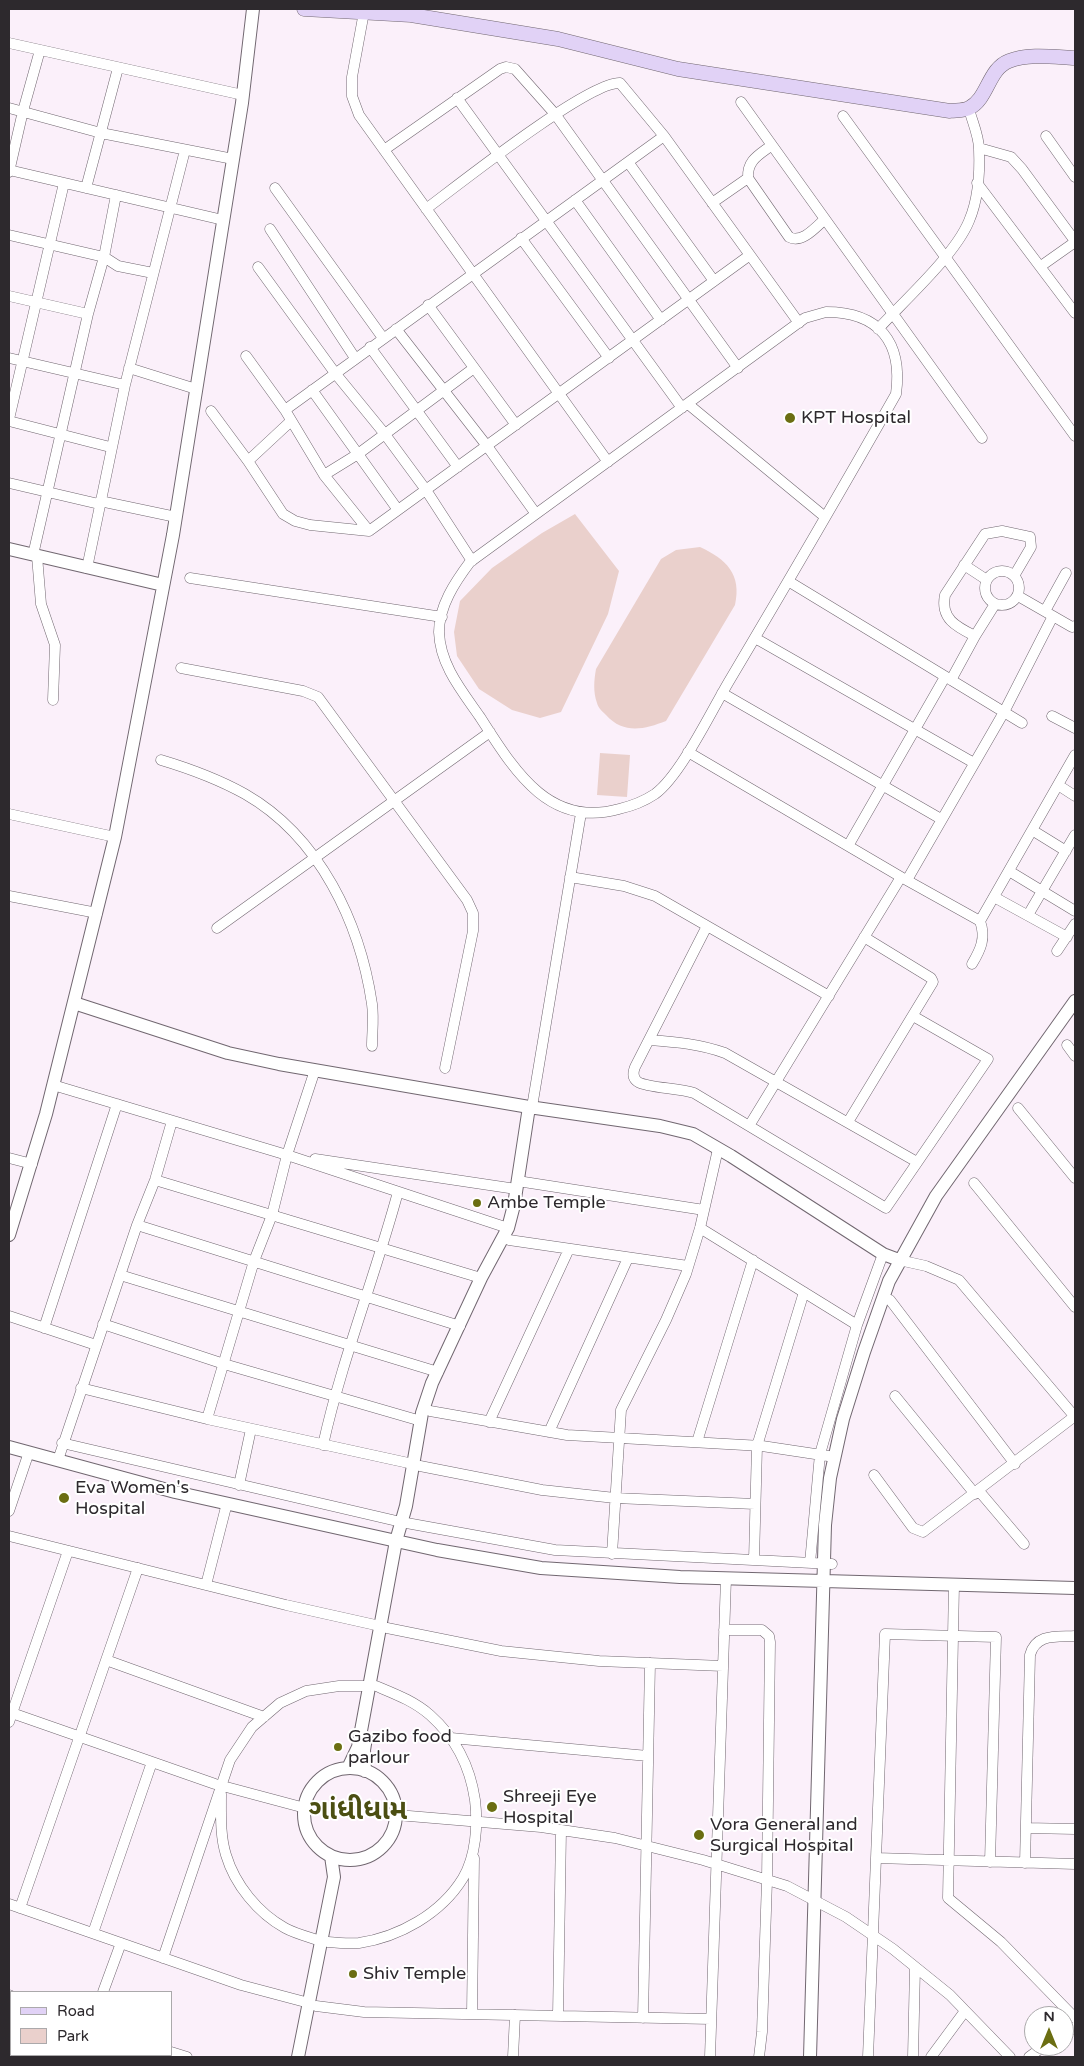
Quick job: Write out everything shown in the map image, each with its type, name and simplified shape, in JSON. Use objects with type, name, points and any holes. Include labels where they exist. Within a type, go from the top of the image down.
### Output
[{"type":"main road","points":[[304,9],[412,15],[558,39],[678,69],[950,111],[969,109],[980,97],[994,72],[1007,61],[1025,56],[1075,58]]},
{"type":"street","points":[[9,1235],[32,1164],[115,837],[176,517],[243,94],[253,9]]},
{"type":"street","points":[[364,12],[352,77],[352,96],[359,115],[608,462]]},
{"type":"street","points":[[9,43],[243,94]]},
{"type":"street","points":[[40,50],[9,171],[223,220]]},
{"type":"street","points":[[384,150],[500,69],[512,67],[519,71],[555,114],[738,368]]},
{"type":"street","points":[[86,188],[118,68]]},
{"type":"street","points":[[426,208],[555,114],[605,86],[620,83],[664,136],[799,322]]},
{"type":"street","points":[[457,98],[633,341],[685,406],[825,518]]},
{"type":"street","points":[[741,102],[982,438]]},
{"type":"street","points":[[9,108],[101,133],[233,159]]},
{"type":"street","points":[[878,328],[945,257],[961,237],[970,220],[976,199],[980,148],[969,109]]},
{"type":"street","points":[[843,116],[1075,436]]},
{"type":"street","points":[[285,410],[664,136]]},
{"type":"street","points":[[1046,136],[1075,177]]},
{"type":"street","points":[[772,145],[750,163],[747,169],[748,178],[789,236],[793,239],[802,237],[825,219]]},
{"type":"street","points":[[980,148],[1011,157],[1022,169],[1075,242],[1041,266]]},
{"type":"street","points":[[87,568],[110,447],[124,386],[185,150]]},
{"type":"street","points":[[628,162],[714,282]]},
{"type":"street","points":[[712,203],[748,178]]},
{"type":"street","points":[[977,182],[1075,313]]},
{"type":"street","points":[[64,183],[9,420],[110,447]]},
{"type":"street","points":[[275,188],[383,338]]},
{"type":"street","points":[[52,700],[55,645],[41,604],[35,555],[88,314],[104,257],[116,195]]},
{"type":"street","points":[[575,200],[661,320]]},
{"type":"street","points":[[270,229],[356,358]]},
{"type":"street","points":[[9,235],[104,257],[118,266],[153,273]]},
{"type":"street","points":[[522,238],[608,358]]},
{"type":"street","points":[[211,411],[248,460],[282,514],[295,521],[310,525],[369,530],[750,255]]},
{"type":"street","points":[[258,267],[335,373],[384,433],[426,490],[472,561]]},
{"type":"street","points":[[9,296],[88,314]]},
{"type":"street","points":[[428,305],[516,425]]},
{"type":"street","points":[[826,312],[844,312],[868,320],[878,328],[887,335],[894,351],[899,376],[896,394],[755,638],[668,783],[638,804],[605,813],[581,813],[562,808],[546,798],[526,782],[490,732],[444,660],[439,632],[453,584],[472,561],[805,318],[826,312]]},
{"type":"street","points":[[396,329],[487,446],[536,514]]},
{"type":"street","points":[[370,348],[458,467]]},
{"type":"street","points":[[246,356],[285,410],[324,475],[369,530]]},
{"type":"street","points":[[9,358],[124,386]]},
{"type":"street","points":[[129,368],[196,389]]},
{"type":"street","points":[[324,475],[358,454],[416,409],[474,368]]},
{"type":"street","points":[[312,390],[398,510]]},
{"type":"street","points":[[248,460],[291,421]]},
{"type":"street","points":[[9,482],[100,503],[176,517]]},
{"type":"street","points":[[975,636],[954,626],[950,621],[944,604],[945,595],[985,534],[1002,530],[1030,537],[1031,547],[1014,576]]},
{"type":"street","points":[[9,549],[163,585]]},
{"type":"street","points":[[964,565],[987,580]]},
{"type":"street","points":[[1001,571],[1014,576],[1020,587],[1018,596],[1015,600],[1003,606],[995,604],[990,601],[984,589],[987,580],[1001,571]]},
{"type":"street","points":[[749,1126],[864,937],[941,819],[1004,712],[1066,573]]},
{"type":"street","points":[[190,578],[442,617]]},
{"type":"street","points":[[788,581],[1022,723]]},
{"type":"street","points":[[1018,596],[1072,627],[1075,626]]},
{"type":"street","points":[[848,846],[915,730],[995,604]]},
{"type":"street","points":[[755,638],[974,763]]},
{"type":"street","points":[[181,668],[303,691],[318,697],[467,900],[473,913],[473,931],[446,1068]]},
{"type":"street","points":[[722,693],[941,819]]},
{"type":"street","points":[[1052,716],[1075,728]]},
{"type":"street","points":[[217,928],[490,732]]},
{"type":"street","points":[[688,752],[980,921],[984,931],[984,940],[972,964]]},
{"type":"street","points":[[980,921],[1075,755]]},
{"type":"street","points":[[161,760],[207,774],[247,795],[286,825],[315,857],[335,889],[357,939],[365,967],[372,1007],[372,1046]]},
{"type":"street","points":[[1058,785],[1075,796]]},
{"type":"street","points":[[366,1771],[364,1750],[373,1686],[400,1542],[430,1411],[438,1388],[520,1207],[520,1185],[581,813]]},
{"type":"street","points":[[9,814],[115,837]]},
{"type":"street","points":[[1032,830],[1066,851]]},
{"type":"street","points":[[1028,915],[1075,835]]},
{"type":"street","points":[[1009,871],[1075,911]]},
{"type":"street","points":[[570,877],[624,886],[655,896],[828,996]]},
{"type":"street","points":[[9,896],[97,913]]},
{"type":"street","points":[[994,897],[1067,937]]},
{"type":"street","points":[[1057,951],[1075,924]]},
{"type":"street","points":[[708,926],[635,1067],[633,1073],[637,1081],[645,1084],[683,1089],[694,1094],[886,1208],[988,1059],[913,1016]]},
{"type":"street","points":[[848,1122],[933,984],[933,980],[864,937]]},
{"type":"street","points":[[810,2057],[818,1902],[830,1478],[843,1419],[889,1280],[899,1260],[936,1196],[1075,1001]]},
{"type":"street","points":[[74,1003],[228,1053],[315,1070],[533,1107],[660,1126],[693,1134],[883,1254],[926,1266],[959,1280],[1075,1417],[929,1530],[920,1532],[913,1528],[874,1475]]},
{"type":"street","points":[[650,1040],[706,1046],[725,1053],[917,1162]]},
{"type":"street","points":[[1066,1045],[1075,1056]]},
{"type":"street","points":[[207,1419],[254,1262],[272,1215],[286,1155],[315,1070]]},
{"type":"street","points":[[53,1085],[286,1155],[398,1192],[508,1234],[569,1249],[688,1266]]},
{"type":"street","points":[[44,1328],[117,1104]]},
{"type":"street","points":[[1018,1108],[1075,1178]]},
{"type":"street","points":[[58,1460],[62,1443],[137,1225],[155,1180],[172,1121]]},
{"type":"street","points":[[612,1554],[620,1410],[666,1320],[688,1266],[700,1228],[718,1149]]},
{"type":"street","points":[[286,1155],[704,1210]]},
{"type":"street","points":[[9,1158],[32,1164]]},
{"type":"street","points":[[155,1180],[481,1278]]},
{"type":"street","points":[[974,1182],[1075,1307]]},
{"type":"street","points":[[323,1444],[334,1396],[383,1248],[398,1192]]},
{"type":"street","points":[[137,1225],[460,1326]]},
{"type":"street","points":[[700,1228],[857,1325]]},
{"type":"street","points":[[417,1465],[421,1421],[432,1383],[481,1278],[508,1234]]},
{"type":"street","points":[[489,1422],[569,1249]]},
{"type":"street","points":[[810,1563],[820,1454],[857,1325],[883,1254]]},
{"type":"street","points":[[549,1432],[628,1258]]},
{"type":"street","points":[[697,1442],[753,1260]]},
{"type":"street","points":[[828,1564],[838,1480],[848,1433],[864,1377],[896,1282],[899,1260]]},
{"type":"street","points":[[120,1275],[438,1372]]},
{"type":"street","points":[[754,1560],[757,1446],[804,1292]]},
{"type":"street","points":[[890,1300],[1015,1464]]},
{"type":"street","points":[[9,1316],[96,1345]]},
{"type":"street","points":[[103,1324],[224,1364],[421,1421]]},
{"type":"street","points":[[81,1388],[251,1429],[542,1490],[615,1498],[755,1504]]},
{"type":"street","points":[[895,1396],[1024,1544]]},
{"type":"street","points":[[430,1411],[567,1435],[757,1446],[835,1456]]},
{"type":"street","points":[[239,1485],[251,1429]]},
{"type":"street","points":[[62,1443],[405,1523],[555,1550],[828,1564]]},
{"type":"street","points":[[9,1447],[175,1492],[400,1542],[541,1568],[680,1577],[1075,1588]]},
{"type":"street","points":[[9,1511],[30,1452]]},
{"type":"street","points":[[206,1585],[227,1503]]},
{"type":"street","points":[[9,1536],[286,1606],[501,1651],[599,1661],[723,1666]]},
{"type":"street","points":[[68,1551],[10,1716],[80,1737],[221,1786],[305,1808]]},
{"type":"street","points":[[20,1908],[138,1568]]},
{"type":"street","points":[[710,2057],[726,1578]]},
{"type":"street","points":[[954,1584],[947,1860],[948,1898],[1001,1942],[1075,2018]]},
{"type":"street","points":[[724,1630],[762,1630],[769,1636],[770,1642],[767,1880],[762,2032],[759,2057]]},
{"type":"street","points":[[868,2057],[884,1634],[996,1638],[990,1862]]},
{"type":"street","points":[[1025,1863],[1030,1655],[1032,1647],[1042,1638],[1075,1636]]},
{"type":"street","points":[[106,1660],[264,1717]]},
{"type":"street","points":[[643,2018],[650,1663]]},
{"type":"street","points":[[162,1958],[230,1760],[252,1727],[280,1704],[306,1692],[339,1686],[373,1686],[407,1699],[430,1715],[451,1738],[464,1758],[472,1782],[476,1822],[472,2014]]},
{"type":"street","points":[[348,1768],[358,1747],[373,1686]]},
{"type":"street","points":[[451,1738],[648,1756]]},
{"type":"street","points":[[93,1933],[152,1762]]},
{"type":"street","points":[[348,1768],[373,1774],[387,1786],[395,1802],[396,1814],[390,1838],[378,1851],[362,1859],[351,1860],[331,1856],[314,1842],[307,1829],[305,1808],[310,1792],[322,1778],[348,1768]]},
{"type":"street","points":[[221,1786],[222,1835],[226,1855],[235,1877],[258,1908],[285,1928],[325,1942],[358,1943],[387,1936],[420,1921],[447,1897],[463,1878],[474,1852]]},
{"type":"street","points":[[396,1814],[561,1830],[615,1838],[716,1864],[787,1886],[873,1935],[915,1967],[950,1995],[1010,2057]]},
{"type":"street","points":[[1026,1828],[1075,1829]]},
{"type":"street","points":[[558,2016],[561,1830]]},
{"type":"street","points":[[325,1942],[334,1877],[331,1856]]},
{"type":"street","points":[[876,1858],[1075,1864]]},
{"type":"street","points":[[298,2057],[312,2005],[341,1876],[351,1860]]},
{"type":"street","points":[[818,1902],[818,2057]]},
{"type":"street","points":[[9,1904],[241,1985],[312,2005],[364,2012],[711,2019]]},
{"type":"street","points":[[103,1991],[121,1943]]},
{"type":"street","points":[[913,2057],[915,1967]]},
{"type":"street","points":[[306,2057],[312,2005]]},
{"type":"street","points":[[931,2057],[965,2011]]},
{"type":"street","points":[[513,2057],[515,2015]]},
{"type":"street","points":[[172,2052],[187,2057]]},
{"type":"green space","points":[[575,514],[619,571],[608,614],[561,712],[540,718],[512,710],[479,689],[457,656],[454,632],[460,601],[492,568],[542,533]]},
{"type":"green space","points":[[700,547],[724,562],[730,569],[736,585],[735,605],[666,721],[643,728],[620,726],[606,715],[598,705],[594,690],[596,669],[661,559],[676,550]]},
{"type":"green space","points":[[600,753],[630,755],[627,797],[597,795]]},
{"type":"place","name":"KPT Hospital","points":[[790,418]]},
{"type":"place","name":"Ambe Temple","points":[[477,1203]]},
{"type":"place","name":"Eva Women's Hospital","points":[[64,1498]]},
{"type":"place","name":"Gazibo food parlour","points":[[338,1747]]},
{"type":"place","name":"Shreeji Eye Hospital","points":[[492,1807]]},
{"type":"place","name":"Vora General and Surgical Hospital","points":[[699,1835]]},
{"type":"place","name":"Shiv Temple","points":[[353,1974]]},
{"type":"district","name":"ગાંધીધામ","points":[[358,1812]]}]
